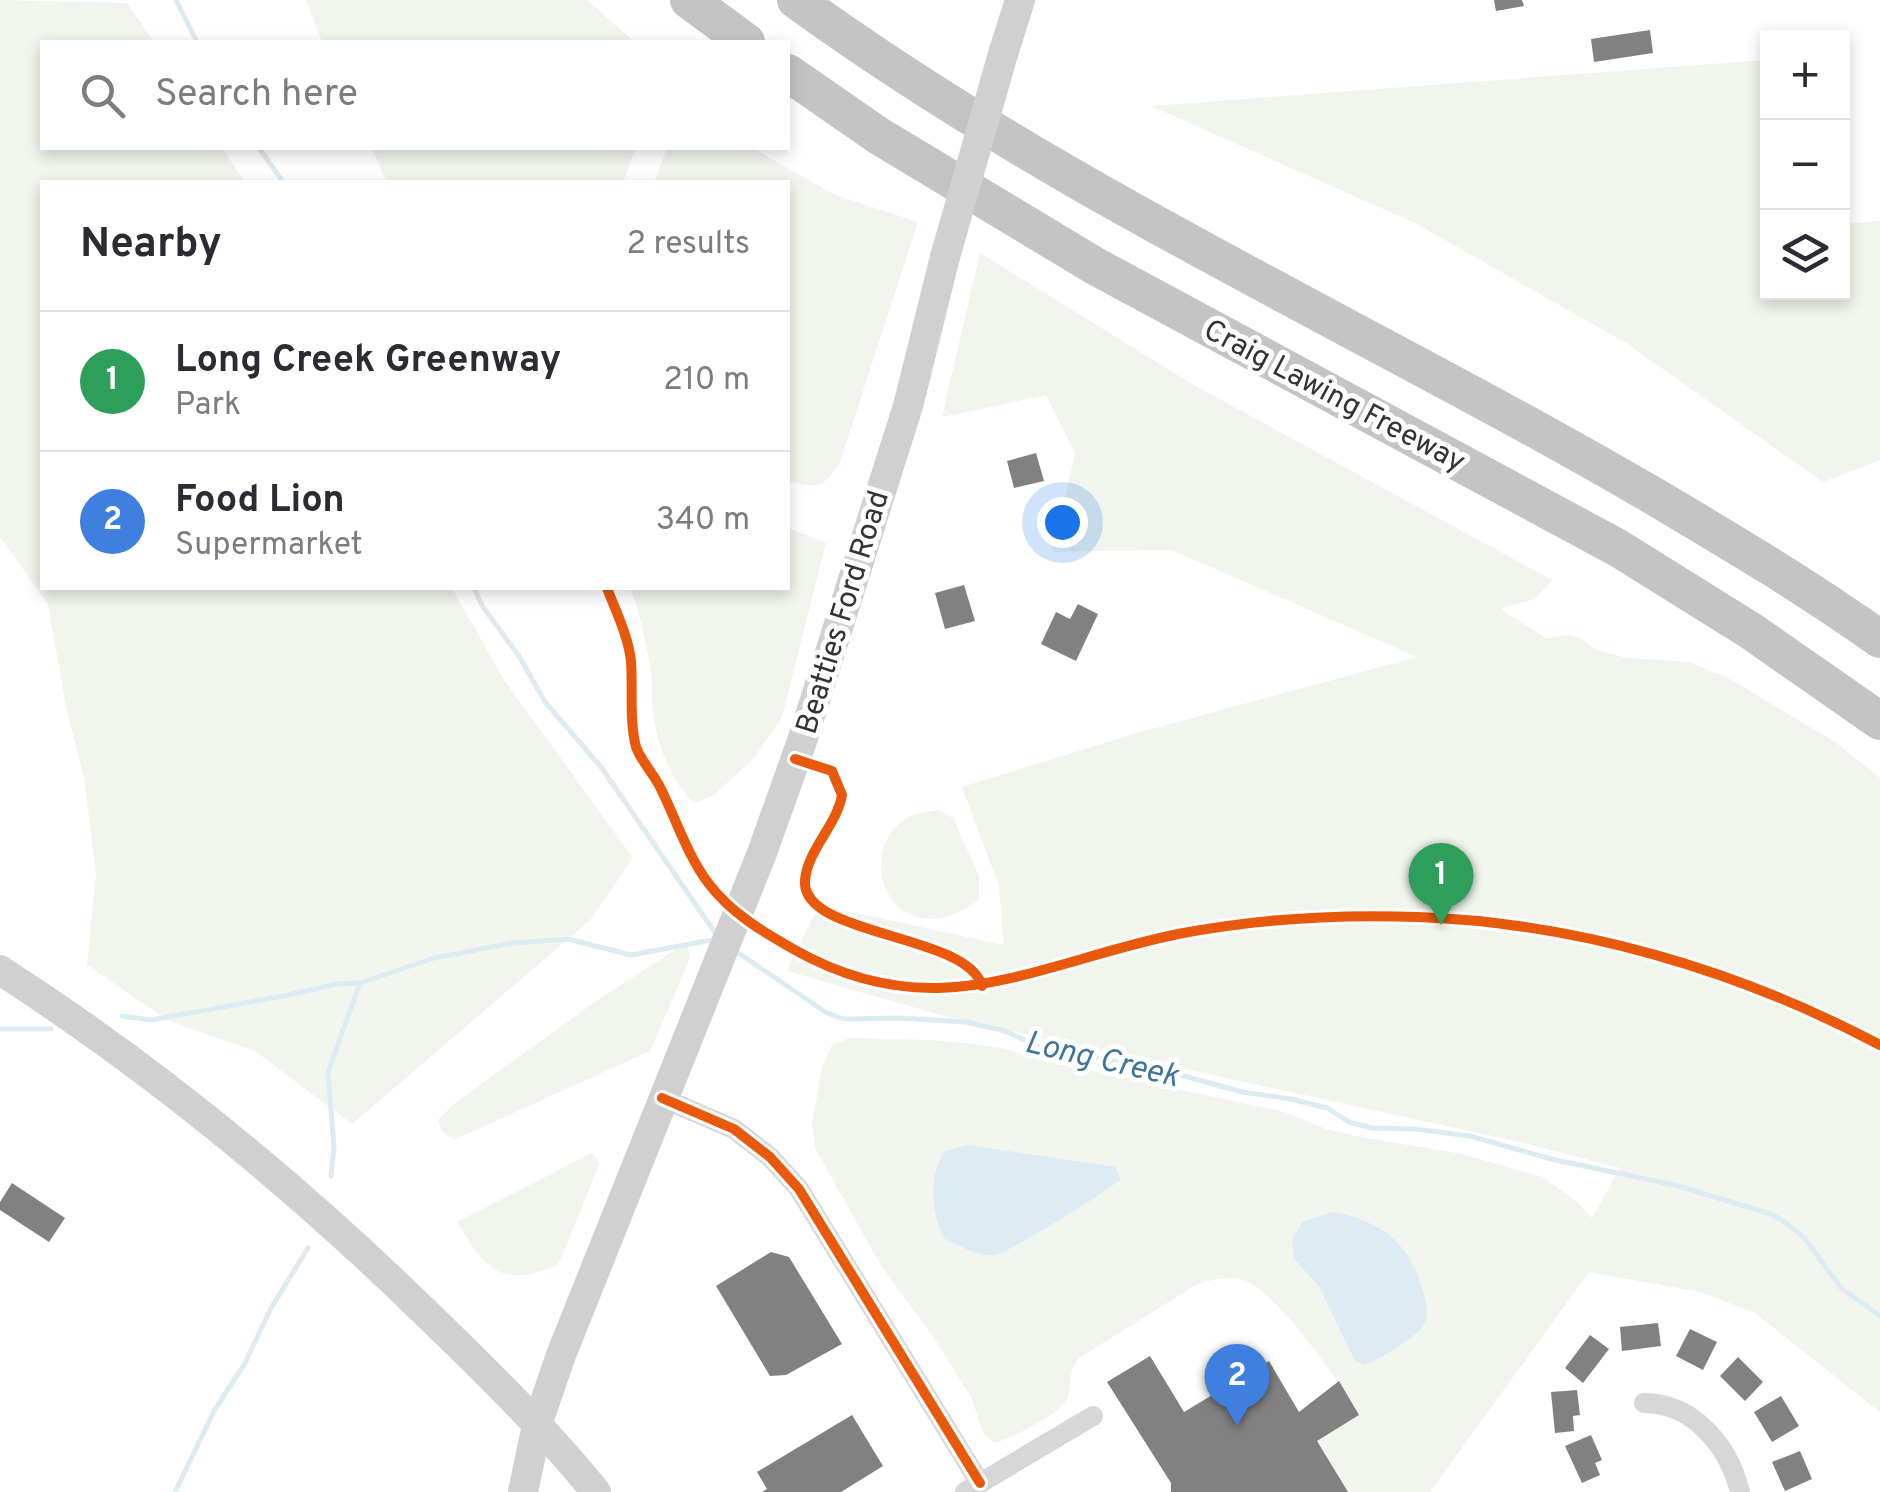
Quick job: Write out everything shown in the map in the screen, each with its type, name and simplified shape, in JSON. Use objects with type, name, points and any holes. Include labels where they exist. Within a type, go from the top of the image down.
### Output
[{"type":"highway","points":[[689,0],[743,40]]},
{"type":"highway","points":[[796,0],[877,58],[1049,166],[1585,456],[1732,542],[1880,639]]},
{"type":"highway","name":"Craig Lawing Freeway","points":[[790,74],[879,136],[1096,266],[1618,548],[1751,631],[1880,721]]},
{"type":"main road","name":"Beatties Ford Road","points":[[523,1492],[536,1425],[560,1355],[802,741],[908,406],[945,257],[1020,0]]},
{"type":"main road","points":[[0,970],[166,1086],[296,1191],[406,1294],[536,1425],[596,1492]]},
{"type":"street","points":[[662,1098],[734,1129],[770,1157],[799,1189],[972,1488],[1093,1416]]},
{"type":"street","points":[[1644,1403],[1672,1407],[1709,1432],[1732,1466],[1740,1492]]},
{"type":"shaded area","points":[[0,0],[127,3],[153,40],[40,40],[40,150],[223,150],[244,180],[40,180],[40,590],[453,590],[504,680],[633,858],[591,919],[352,1124],[255,1051],[169,1021],[87,965],[96,874],[84,777],[66,707],[48,604],[0,537]]},
{"type":"shaded area","points":[[306,0],[587,0],[633,40],[321,40]]},
{"type":"shaded area","points":[[1760,60],[1760,300],[1850,300],[1850,223],[1880,221],[1880,460],[1823,482],[1626,343],[1417,224],[1151,106]]},
{"type":"shaded area","points":[[372,150],[635,150],[624,180],[386,180]]},
{"type":"shaded area","points":[[666,150],[756,150],[833,194],[918,222],[840,462],[824,482],[806,485],[790,481],[790,180],[655,180]]},
{"type":"shaded area","points":[[980,253],[1192,384],[1552,580],[1535,599],[1500,609],[1546,638],[1580,638],[1597,650],[1627,658],[1690,662],[1728,678],[1835,742],[1880,778],[1880,1412],[1755,1313],[1701,1292],[1589,1272],[1430,1492],[1348,1492],[1317,1441],[1359,1415],[1322,1360],[1271,1299],[1240,1279],[1228,1278],[1194,1286],[1079,1358],[1072,1370],[1067,1398],[1042,1421],[994,1443],[983,1432],[971,1397],[880,1264],[815,1148],[812,1124],[822,1068],[832,1045],[849,1038],[999,1047],[1046,1061],[1284,1112],[1355,1136],[1462,1154],[1543,1177],[1592,1218],[1620,1168],[1520,1142],[951,1018],[787,971],[819,905],[1004,945],[999,886],[962,787],[1137,733],[1417,657],[1172,550],[1053,552],[1075,453],[1046,395],[942,417]]},
{"type":"shaded area","points":[[790,529],[826,543],[782,717],[754,758],[714,795],[695,803],[679,785],[661,748],[640,619],[631,590],[790,590]]},
{"type":"shaded area","points":[[938,810],[953,818],[979,876],[979,900],[949,916],[923,918],[903,911],[889,895],[882,876],[882,854],[890,834],[907,818]]},
{"type":"shaded area","points":[[687,942],[690,958],[650,1051],[454,1140],[442,1131],[438,1120],[455,1103],[592,1004]]},
{"type":"shaded area","points":[[968,1145],[1115,1167],[1121,1179],[1018,1244],[995,1255],[982,1254],[943,1238],[934,1206],[936,1172],[945,1151]]},
{"type":"shaded area","points":[[592,1153],[600,1163],[558,1265],[539,1272],[509,1275],[487,1264],[457,1222]]},
{"type":"shaded area","points":[[1332,1212],[1366,1222],[1392,1238],[1411,1262],[1426,1303],[1426,1318],[1419,1331],[1365,1365],[1355,1361],[1319,1286],[1294,1259],[1292,1240],[1302,1222]]},
{"type":"building","points":[[1494,0],[1522,0],[1524,6],[1496,11]]},
{"type":"building","points":[[1650,30],[1653,53],[1594,62],[1591,39]]},
{"type":"building","points":[[1036,453],[1044,481],[1014,488],[1007,461]]},
{"type":"building","points":[[964,585],[975,621],[945,629],[935,593]]},
{"type":"building","points":[[1078,604],[1098,614],[1076,661],[1041,644],[1056,612],[1070,619]]},
{"type":"building","points":[[12,1183],[65,1218],[49,1242],[0,1210],[0,1202]]},
{"type":"building","points":[[771,1252],[789,1257],[842,1344],[786,1375],[770,1376],[716,1286]]},
{"type":"building","points":[[1658,1323],[1661,1346],[1622,1351],[1620,1327]]},
{"type":"building","points":[[1690,1329],[1717,1342],[1703,1370],[1676,1356]]},
{"type":"building","points":[[1590,1335],[1609,1349],[1583,1383],[1565,1368]]},
{"type":"building","points":[[1150,1356],[1184,1412],[1269,1361],[1299,1412],[1339,1381],[1359,1415],[1317,1441],[1348,1492],[1171,1492],[1171,1483],[1107,1382]]},
{"type":"building","points":[[1738,1357],[1763,1382],[1745,1401],[1720,1376]]},
{"type":"building","points":[[1577,1390],[1580,1415],[1573,1416],[1574,1431],[1555,1433],[1551,1392]]},
{"type":"building","points":[[1781,1396],[1799,1426],[1772,1442],[1754,1412]]},
{"type":"building","points":[[852,1415],[883,1466],[841,1492],[762,1492],[767,1489],[757,1472]]},
{"type":"building","points":[[1591,1435],[1602,1460],[1595,1463],[1600,1475],[1582,1483],[1565,1446]]},
{"type":"building","points":[[1800,1451],[1812,1479],[1785,1491],[1772,1462]]},
{"type":"waterway","name":"Long Creek","points":[[176,0],[196,40]]},
{"type":"waterway","name":"Long Creek","points":[[260,150],[282,180]]},
{"type":"waterway","name":"Long Creek","points":[[475,590],[545,702],[601,767],[718,937]]},
{"type":"waterway","points":[[122,1016],[151,1020],[336,984],[360,983],[434,958],[513,943],[568,939],[631,955],[717,939]]},
{"type":"waterway","name":"Long Creek","points":[[734,950],[827,1013],[844,1019],[966,1022],[1005,1031],[1038,1046],[1327,1108],[1349,1122],[1372,1128],[1470,1136],[1555,1160],[1675,1185],[1771,1214],[1805,1239],[1841,1288],[1880,1316]]},
{"type":"waterway","points":[[331,1176],[334,1147],[328,1072],[360,983]]},
{"type":"waterway","points":[[0,1029],[51,1029]]},
{"type":"waterway","points":[[175,1492],[215,1409],[244,1365],[271,1308],[308,1248]]},
{"type":"cycle path","points":[[608,590],[629,651],[636,747],[701,873],[727,904],[748,921],[795,950],[846,973],[895,985],[941,988],[986,983],[1178,934],[1237,925],[1358,916],[1478,921],[1597,940],[1656,955],[1771,994],[1880,1045]]},
{"type":"cycle path","points":[[795,759],[832,771],[842,795],[835,817],[807,869],[805,880],[811,899],[855,925],[948,955],[970,969],[982,986]]},
{"type":"cycle path","points":[[662,1098],[734,1129],[770,1157],[799,1189],[980,1483]]},
{"type":"place","name":"Long Creek Greenway","points":[[1441,925]]},
{"type":"place","name":"Food Lion","points":[[1237,1426]]}]
